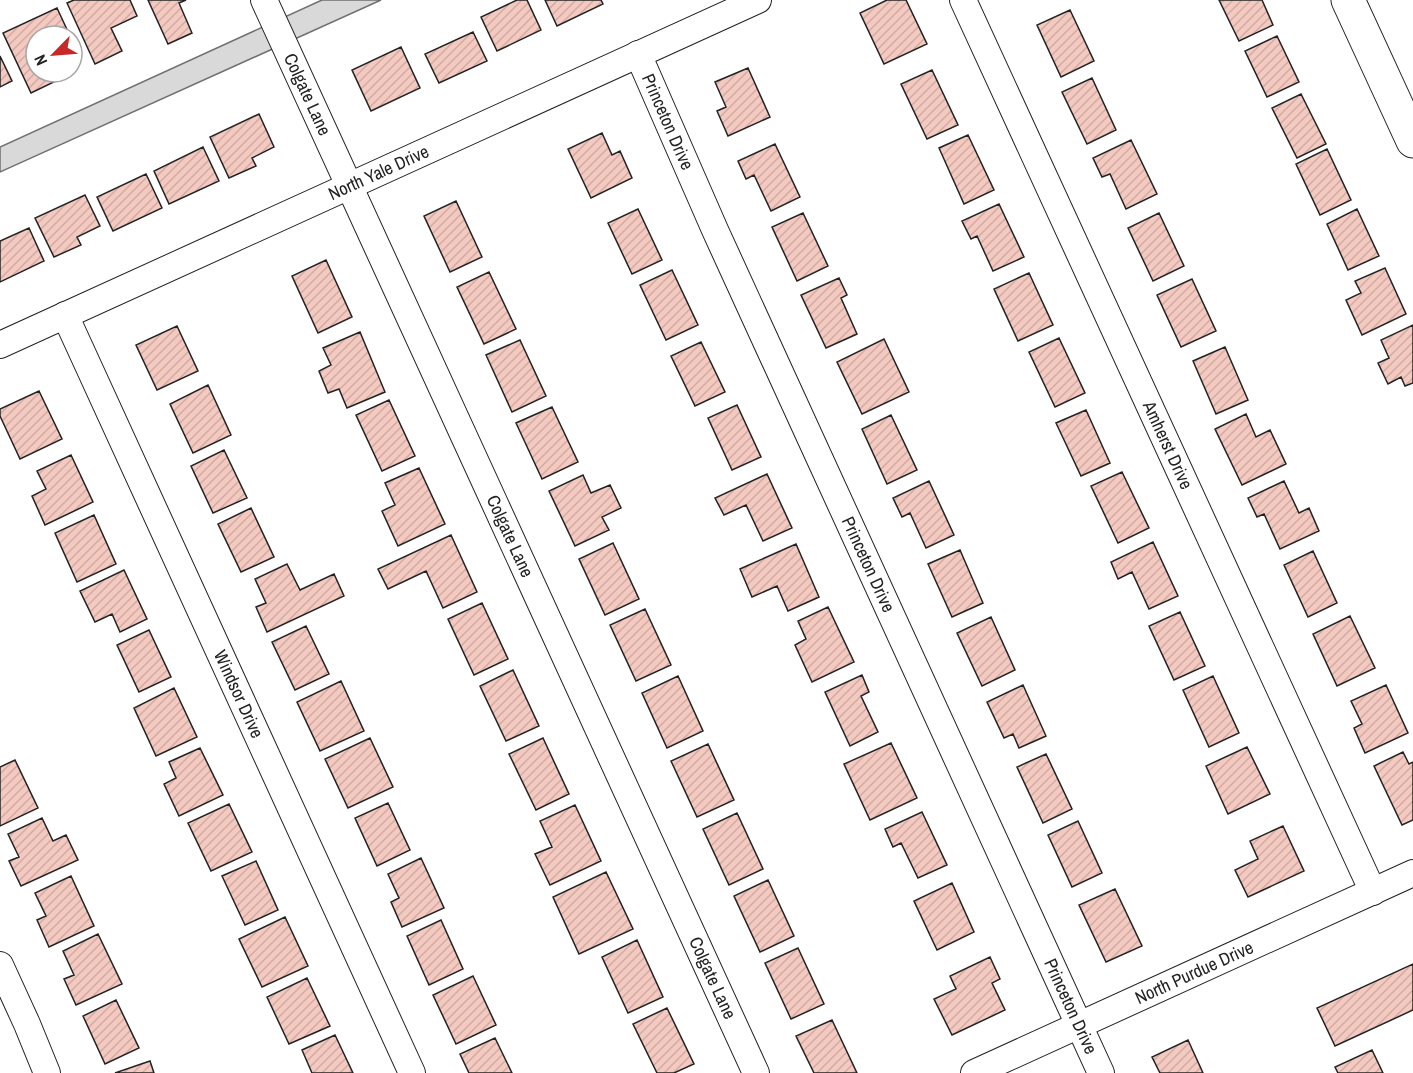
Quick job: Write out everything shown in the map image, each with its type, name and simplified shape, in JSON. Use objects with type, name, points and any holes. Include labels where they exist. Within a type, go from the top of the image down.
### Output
[{"type":"main road","points":[[1348,0],[1413,141]]},
{"type":"street","name":"North Yale Drive","points":[[0,345],[758,0]]},
{"type":"street","name":"Amherst Drive","points":[[963,0],[1373,892]]},
{"type":"street","name":"Colgate Lane","points":[[265,3],[756,1073]]},
{"type":"street","name":"Princeton Drive","points":[[638,54],[720,241],[1101,1073]]},
{"type":"street","name":"Windsor Drive","points":[[65,315],[412,1073]]},
{"type":"street","name":"North Purdue Drive","points":[[974,1073],[1413,873]]},
{"type":"street","points":[[0,965],[47,1073]]},
{"type":"shaded area","points":[[322,0],[381,0],[0,172],[0,147]]},
{"type":"building","points":[[74,0],[130,0],[137,16],[111,28],[122,51],[95,64],[84,40],[84,24],[77,24],[67,3]]},
{"type":"building","points":[[148,0],[186,0],[179,3],[192,33],[168,44]]},
{"type":"building","points":[[517,0],[527,0],[541,30],[497,51],[481,17]]},
{"type":"building","points":[[545,0],[601,0],[603,4],[557,26]]},
{"type":"building","points":[[887,0],[906,0],[927,44],[884,64],[860,13]]},
{"type":"building","points":[[1219,0],[1262,0],[1273,25],[1239,41]]},
{"type":"building","points":[[57,8],[64,24],[24,24],[24,78],[3,33]]},
{"type":"building","points":[[1070,10],[1094,61],[1061,77],[1037,25]]},
{"type":"building","points":[[473,32],[487,61],[439,83],[425,54]]},
{"type":"building","points":[[1277,36],[1299,82],[1267,97],[1245,51]]},
{"type":"building","points":[[401,47],[420,88],[371,111],[352,70]]},
{"type":"building","points":[[0,56],[12,81],[0,87]]},
{"type":"building","points":[[748,68],[770,117],[728,136],[717,111],[726,107],[715,82]]},
{"type":"building","points":[[932,70],[958,125],[927,139],[901,84]]},
{"type":"building","points":[[1092,78],[1116,130],[1087,144],[1062,92]]},
{"type":"building","points":[[27,84],[50,84],[31,93]]},
{"type":"building","points":[[1301,94],[1326,144],[1297,158],[1272,108]]},
{"type":"building","points":[[259,114],[274,147],[252,158],[256,166],[229,178],[210,137]]},
{"type":"building","points":[[602,133],[612,155],[620,151],[632,178],[591,198],[568,149]]},
{"type":"building","points":[[968,135],[994,190],[964,204],[939,148]]},
{"type":"building","points":[[1131,140],[1157,194],[1126,209],[1110,174],[1102,177],[1093,158]]},
{"type":"building","points":[[775,144],[800,197],[771,211],[754,175],[746,179],[738,161]]},
{"type":"building","points":[[203,147],[219,181],[169,204],[154,171]]},
{"type":"building","points":[[1327,149],[1351,200],[1320,215],[1296,164]]},
{"type":"building","points":[[146,174],[162,208],[113,231],[97,197]]},
{"type":"building","points":[[85,195],[100,226],[77,237],[81,245],[54,257],[35,218]]},
{"type":"building","points":[[456,201],[482,257],[450,272],[424,216]]},
{"type":"building","points":[[999,204],[1024,257],[993,271],[977,236],[971,239],[962,221]]},
{"type":"building","points":[[638,209],[662,260],[632,274],[608,223]]},
{"type":"building","points":[[1357,209],[1379,256],[1348,270],[1327,224]]},
{"type":"building","points":[[803,213],[828,266],[797,281],[772,227]]},
{"type":"building","points":[[1159,213],[1184,266],[1153,281],[1128,228]]},
{"type":"building","points":[[29,228],[44,261],[0,282],[0,241]]},
{"type":"building","points":[[326,260],[352,317],[318,333],[292,276]]},
{"type":"building","points":[[1385,268],[1406,314],[1362,335],[1346,300],[1361,293],[1355,281]]},
{"type":"building","points":[[672,270],[698,325],[666,340],[640,285]]},
{"type":"building","points":[[489,272],[516,329],[484,344],[457,287]]},
{"type":"building","points":[[1029,273],[1053,325],[1018,341],[994,289]]},
{"type":"building","points":[[839,278],[847,295],[841,298],[857,334],[826,348],[801,295]]},
{"type":"building","points":[[1192,279],[1216,331],[1181,347],[1157,295]]},
{"type":"building","points":[[1413,325],[1413,383],[1405,386],[1401,377],[1388,384],[1378,363],[1389,358],[1381,340]]},
{"type":"building","points":[[177,326],[198,371],[157,390],[136,345]]},
{"type":"building","points":[[360,332],[385,392],[347,408],[339,389],[328,393],[319,371],[331,365],[323,348]]},
{"type":"building","points":[[1059,338],[1085,393],[1055,407],[1029,352]]},
{"type":"building","points":[[884,339],[909,392],[862,414],[837,362]]},
{"type":"building","points":[[520,340],[546,396],[512,412],[486,355]]},
{"type":"building","points":[[701,342],[725,392],[695,406],[671,356]]},
{"type":"building","points":[[1225,347],[1248,400],[1216,414],[1193,361]]},
{"type":"building","points":[[208,385],[231,435],[193,453],[170,404]]},
{"type":"building","points":[[39,391],[62,439],[20,459],[0,416],[0,409]]},
{"type":"building","points":[[389,400],[415,456],[382,471],[356,415]]},
{"type":"building","points":[[737,405],[761,457],[732,470],[708,418]]},
{"type":"building","points":[[552,407],[578,462],[542,479],[516,423]]},
{"type":"building","points":[[1086,410],[1110,463],[1081,476],[1056,423]]},
{"type":"building","points":[[1246,414],[1256,437],[1270,430],[1286,464],[1242,485],[1215,429]]},
{"type":"building","points":[[891,415],[917,470],[887,484],[862,429]]},
{"type":"building","points":[[224,450],[247,498],[213,513],[191,466]]},
{"type":"building","points":[[71,455],[93,502],[45,525],[32,496],[46,489],[37,471]]},
{"type":"building","points":[[419,468],[445,524],[398,546],[382,511],[395,505],[385,483]]},
{"type":"building","points":[[1122,472],[1149,528],[1118,543],[1091,486]]},
{"type":"building","points":[[767,474],[792,528],[763,541],[746,505],[724,515],[715,498]]},
{"type":"building","points":[[583,475],[591,493],[610,485],[621,508],[602,517],[609,530],[575,546],[549,491]]},
{"type":"building","points":[[929,481],[954,535],[926,548],[910,513],[902,517],[893,498]]},
{"type":"building","points":[[1284,481],[1299,513],[1309,508],[1319,531],[1280,549],[1264,514],[1257,517],[1248,498]]},
{"type":"building","points":[[251,508],[274,557],[241,572],[218,524]]},
{"type":"building","points":[[94,515],[116,564],[77,582],[55,533]]},
{"type":"building","points":[[451,535],[477,592],[443,608],[426,571],[388,589],[378,569]]},
{"type":"building","points":[[1153,542],[1178,596],[1149,609],[1132,572],[1118,579],[1111,562]]},
{"type":"building","points":[[613,543],[639,599],[605,615],[579,559]]},
{"type":"building","points":[[796,544],[819,597],[788,611],[777,586],[752,597],[740,569]]},
{"type":"building","points":[[960,550],[983,603],[952,617],[928,564]]},
{"type":"building","points":[[1313,551],[1337,603],[1308,617],[1284,565]]},
{"type":"building","points":[[287,564],[300,590],[334,574],[344,596],[267,632],[256,607],[266,603],[255,579]]},
{"type":"building","points":[[124,570],[147,619],[120,632],[112,614],[95,622],[80,591]]},
{"type":"building","points":[[482,603],[508,659],[474,675],[448,619]]},
{"type":"building","points":[[828,607],[854,662],[812,682],[795,645],[806,639],[798,621]]},
{"type":"building","points":[[645,609],[671,665],[636,681],[610,625]]},
{"type":"building","points":[[1180,612],[1205,666],[1174,680],[1149,626]]},
{"type":"building","points":[[1350,616],[1375,668],[1337,686],[1313,634]]},
{"type":"building","points":[[991,617],[1015,670],[982,686],[957,633]]},
{"type":"building","points":[[306,626],[329,674],[295,690],[272,642]]},
{"type":"building","points":[[149,630],[171,677],[139,692],[117,645]]},
{"type":"building","points":[[513,670],[539,726],[506,741],[480,686]]},
{"type":"building","points":[[862,675],[869,692],[861,696],[878,732],[850,746],[825,692]]},
{"type":"building","points":[[678,676],[703,731],[667,748],[642,693]]},
{"type":"building","points":[[1213,676],[1239,733],[1209,747],[1183,690]]},
{"type":"building","points":[[341,681],[364,731],[320,751],[297,702]]},
{"type":"building","points":[[1023,685],[1046,736],[1019,748],[1013,734],[1004,738],[987,702]]},
{"type":"building","points":[[1386,685],[1408,733],[1365,753],[1354,728],[1362,724],[1351,701]]},
{"type":"building","points":[[174,688],[197,737],[156,756],[134,708]]},
{"type":"building","points":[[370,738],[393,787],[348,808],[325,759]]},
{"type":"building","points":[[543,738],[569,794],[536,810],[509,754]]},
{"type":"building","points":[[891,743],[917,798],[870,820],[844,764]]},
{"type":"building","points":[[708,744],[734,800],[697,817],[671,761]]},
{"type":"building","points":[[1247,747],[1270,794],[1228,814],[1206,766]]},
{"type":"building","points":[[200,748],[223,795],[179,816],[164,784],[176,778],[169,762]]},
{"type":"building","points":[[1403,752],[1409,764],[1413,762],[1413,820],[1402,825],[1374,766]]},
{"type":"building","points":[[1046,754],[1072,809],[1043,823],[1017,767]]},
{"type":"building","points":[[15,760],[38,808],[0,826],[0,767]]},
{"type":"building","points":[[388,803],[410,850],[377,866],[355,818]]},
{"type":"building","points":[[229,804],[252,852],[211,871],[188,823]]},
{"type":"building","points":[[575,805],[601,861],[550,885],[535,854],[552,847],[540,821]]},
{"type":"building","points":[[922,812],[947,865],[918,878],[901,843],[893,847],[885,829]]},
{"type":"building","points":[[737,813],[763,869],[729,885],[703,829]]},
{"type":"building","points":[[42,818],[53,841],[66,835],[78,860],[21,886],[9,861],[19,857],[8,834]]},
{"type":"building","points":[[1078,821],[1102,873],[1072,887],[1048,835]]},
{"type":"building","points":[[1283,826],[1304,871],[1248,897],[1235,870],[1258,859],[1250,841]]},
{"type":"building","points":[[421,858],[444,908],[402,927],[391,902],[399,898],[388,874]]},
{"type":"building","points":[[256,861],[278,910],[245,925],[222,876]]},
{"type":"building","points":[[606,872],[633,929],[579,954],[553,897]]},
{"type":"building","points":[[71,876],[94,926],[49,947],[37,920],[46,916],[35,893]]},
{"type":"building","points":[[768,880],[794,936],[760,952],[734,896]]},
{"type":"building","points":[[952,883],[974,932],[937,950],[914,901]]},
{"type":"building","points":[[1115,889],[1142,946],[1106,962],[1079,905]]},
{"type":"building","points":[[285,917],[308,966],[262,987],[239,939]]},
{"type":"building","points":[[441,920],[463,969],[429,985],[407,936]]},
{"type":"building","points":[[98,934],[122,984],[76,1005],[64,979],[74,975],[63,951]]},
{"type":"building","points":[[637,940],[663,997],[628,1013],[602,957]]},
{"type":"building","points":[[798,948],[824,1004],[791,1019],[765,963]]},
{"type":"building","points":[[990,957],[1000,979],[992,983],[1005,1010],[952,1035],[934,999],[956,989],[950,976]]},
{"type":"building","points":[[1413,964],[1413,1010],[1335,1046],[1317,1008]]},
{"type":"building","points":[[473,976],[496,1025],[456,1044],[433,995]]},
{"type":"building","points":[[307,978],[330,1026],[289,1044],[267,997]]},
{"type":"building","points":[[116,1000],[139,1048],[105,1064],[83,1016]]},
{"type":"building","points":[[667,1008],[694,1064],[674,1073],[657,1073],[633,1024]]},
{"type":"building","points":[[832,1020],[857,1073],[814,1073],[796,1036]]},
{"type":"building","points":[[335,1035],[353,1073],[312,1073],[302,1050]]},
{"type":"building","points":[[495,1038],[512,1073],[469,1073],[460,1054]]},
{"type":"building","points":[[1188,1040],[1203,1073],[1160,1073],[1152,1057]]},
{"type":"building","points":[[1372,1050],[1383,1073],[1338,1073],[1335,1067]]},
{"type":"building","points":[[150,1061],[154,1073],[115,1073]]}]
